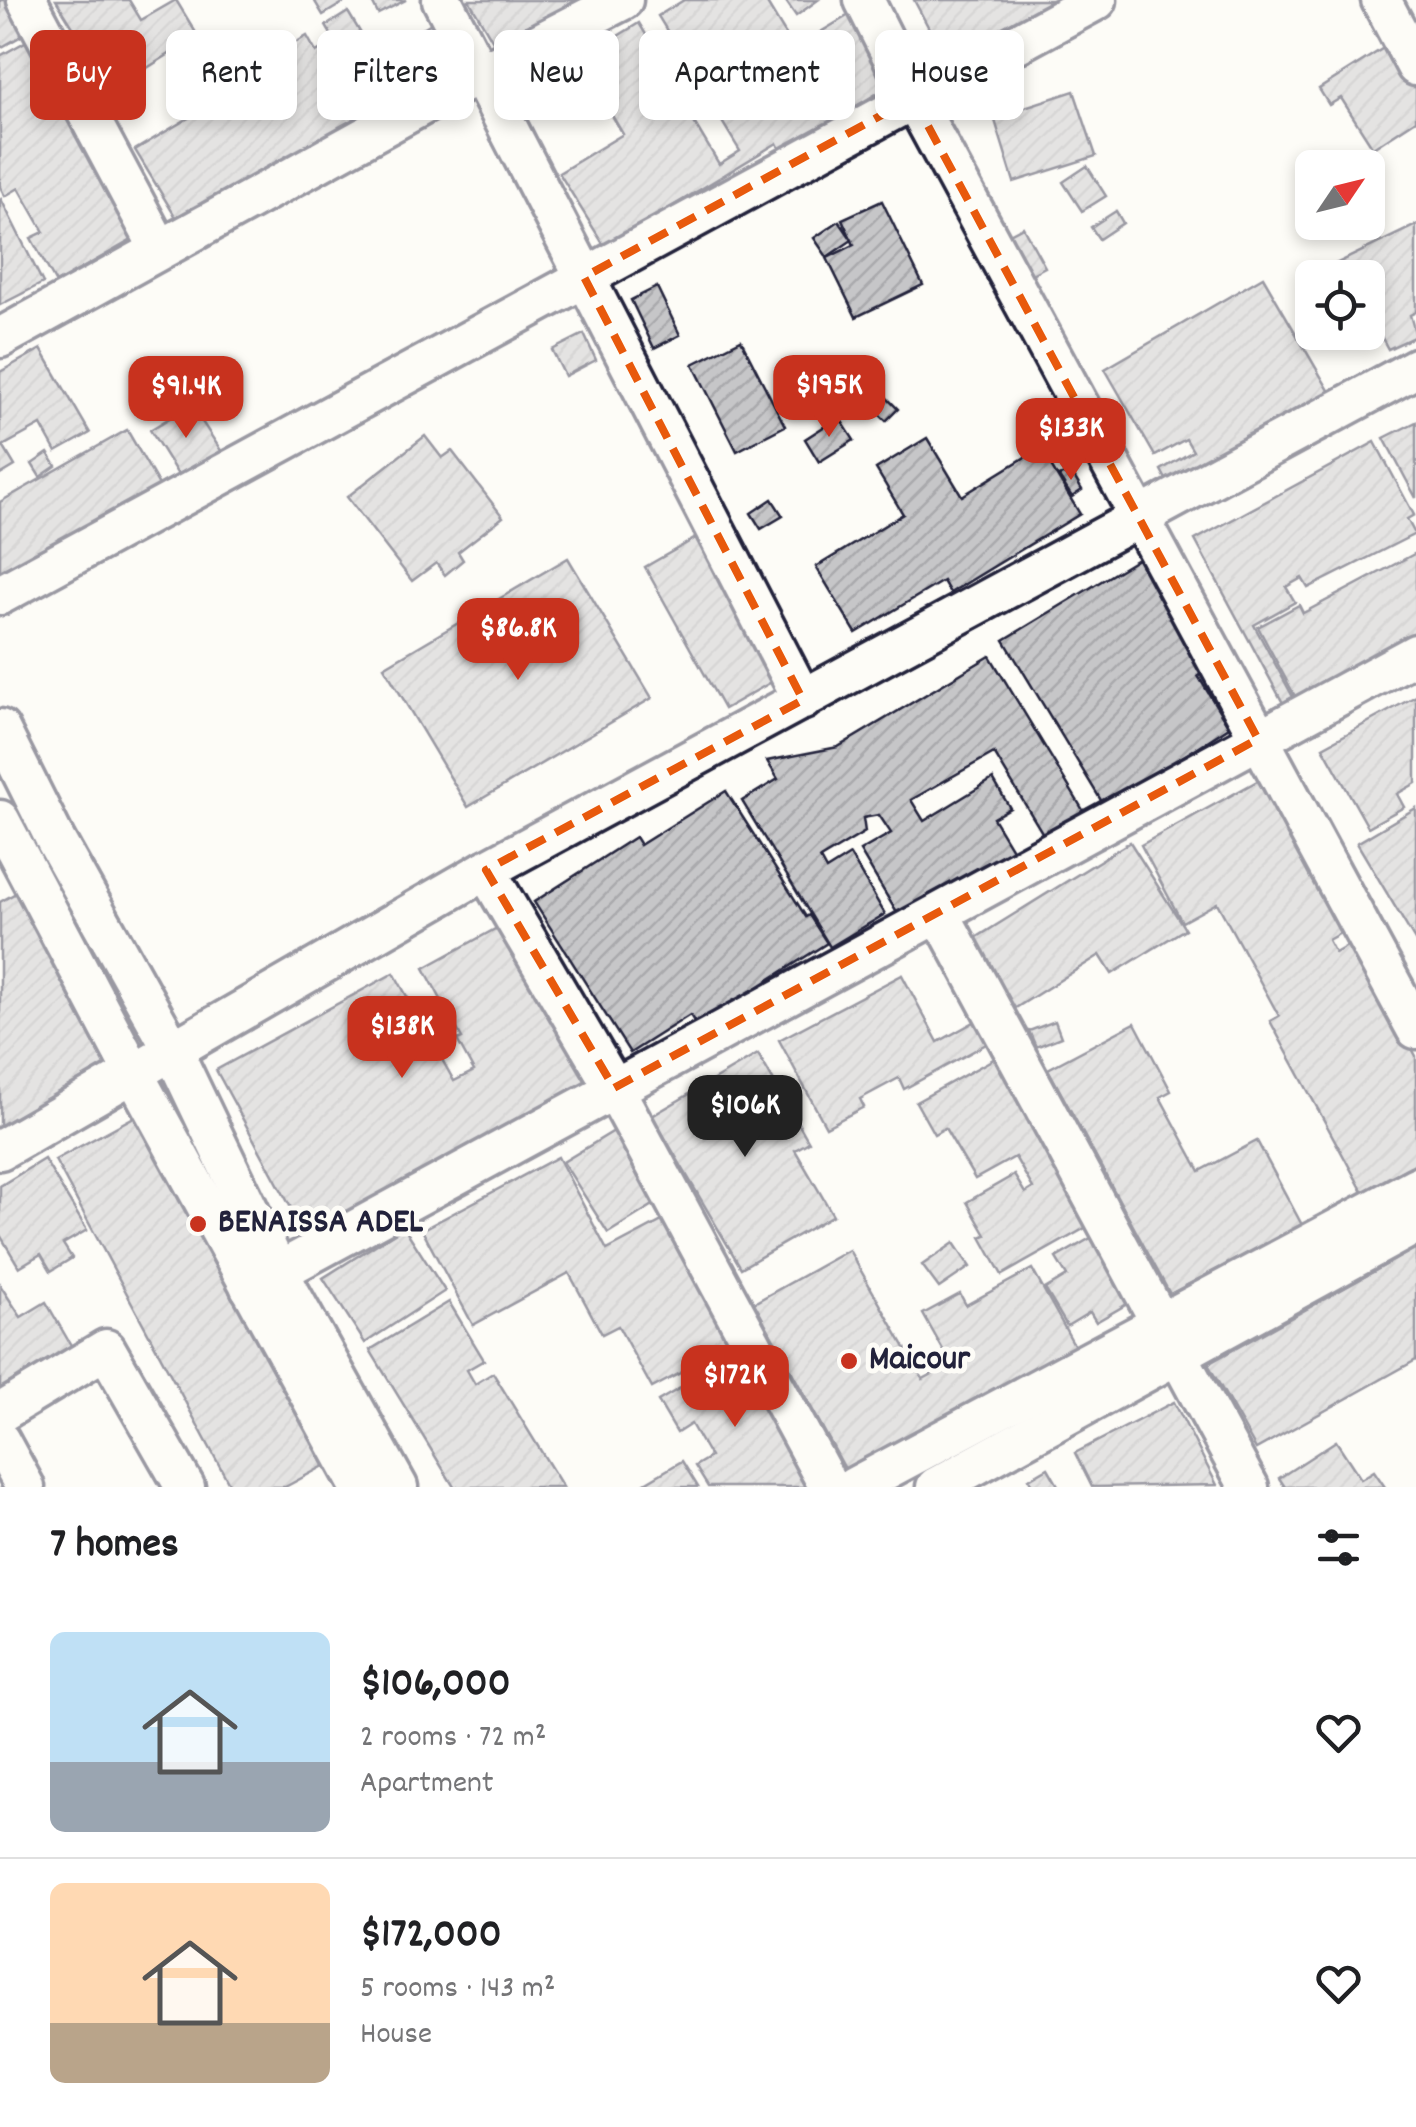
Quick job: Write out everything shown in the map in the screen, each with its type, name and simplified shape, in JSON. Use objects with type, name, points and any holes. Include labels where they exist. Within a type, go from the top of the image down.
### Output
[{"type":"street","points":[[27,0],[159,248]]},
{"type":"street","points":[[442,0],[803,700]]},
{"type":"street","points":[[0,338],[481,73],[623,0]]},
{"type":"street","points":[[864,0],[879,30]]},
{"type":"street","points":[[1024,39],[1097,0]]},
{"type":"street","points":[[1381,0],[1416,66]]},
{"type":"street","points":[[0,595],[875,119]]},
{"type":"street","points":[[926,120],[1416,1030]]},
{"type":"street","points":[[0,1150],[486,870],[1416,368]]},
{"type":"street","points":[[264,1279],[1416,654]]},
{"type":"street","points":[[0,729],[56,840],[172,1049],[264,1279],[366,1479]]},
{"type":"street","points":[[0,820],[12,868],[134,1074],[264,1279]]},
{"type":"street","points":[[12,868],[56,840]]},
{"type":"street","points":[[486,870],[614,1088],[828,1487]]},
{"type":"street","points":[[940,914],[1249,1487]]},
{"type":"street","points":[[936,1487],[1416,1186]]},
{"type":"street","points":[[854,1487],[1416,1224]]},
{"type":"street","points":[[0,1413],[106,1349],[185,1487]]},
{"type":"street","points":[[0,1441],[26,1487]]},
{"type":"highlighted area","points":[[913,98],[1258,739],[614,1088],[486,870],[803,700],[584,277]]},
{"type":"building","points":[[0,0],[15,0],[32,30],[0,48]]},
{"type":"building","points":[[56,0],[129,0],[141,20],[176,0],[194,30],[166,30],[166,56],[146,69],[146,30],[75,30]]},
{"type":"building","points":[[314,0],[348,0],[323,15]]},
{"type":"building","points":[[371,0],[406,0],[378,14]]},
{"type":"building","points":[[469,0],[595,0],[545,30],[494,30],[494,43]]},
{"type":"building","points":[[684,0],[765,0],[783,30],[667,30],[658,16]]},
{"type":"building","points":[[785,0],[818,0],[796,16]]},
{"type":"building","points":[[914,0],[1071,0],[1016,30],[930,30]]},
{"type":"building","points":[[348,12],[359,30],[328,30],[326,26]]},
{"type":"building","points":[[854,12],[875,47],[875,95],[855,107],[855,30],[824,30]]},
{"type":"building","points":[[438,19],[444,30],[420,30]]},
{"type":"building","points":[[639,23],[643,30],[639,30],[639,120],[693,120],[719,164],[740,151],[721,120],[833,120],[781,151],[777,143],[605,247],[559,173],[623,134],[615,120],[619,120],[619,35]]},
{"type":"building","points":[[307,36],[316,52],[317,120],[359,120],[181,226],[135,150],[185,120],[297,120],[297,42]]},
{"type":"building","points":[[30,39],[30,120],[82,120],[144,233],[56,283],[31,238],[44,232],[19,188],[5,196],[0,187],[0,56]]},
{"type":"building","points":[[1393,42],[1416,78],[1416,120],[1373,148],[1341,98],[1329,105],[1319,89]]},
{"type":"building","points":[[1074,91],[1096,156],[1014,182],[995,120],[1024,120],[1024,107]]},
{"type":"building","points":[[1087,166],[1106,196],[1082,211],[1063,182]]},
{"type":"building","points":[[0,200],[43,283],[0,305]]},
{"type":"building","points":[[882,201],[923,285],[856,317],[827,258],[854,245],[842,219]]},
{"type":"building","points":[[1116,211],[1123,223],[1099,239],[1091,227]]},
{"type":"building","points":[[839,221],[852,240],[827,257],[814,238]]},
{"type":"building","points":[[1416,225],[1416,312],[1410,315],[1416,336],[1388,349],[1385,260],[1344,260]]},
{"type":"building","points":[[1023,227],[1045,267],[1022,279],[1000,239]]},
{"type":"building","points":[[1263,277],[1295,332],[1295,350],[1306,350],[1330,392],[1169,485],[1161,470],[1193,451],[1186,439],[1155,456],[1105,369]]},
{"type":"building","points":[[657,287],[680,335],[654,348],[631,300]]},
{"type":"building","points":[[584,334],[596,360],[565,376],[552,350]]},
{"type":"building","points":[[741,340],[785,426],[737,451],[693,364]]},
{"type":"building","points":[[41,349],[90,433],[56,452],[41,425],[3,446],[15,466],[0,475],[0,372]]},
{"type":"building","points":[[885,396],[898,409],[886,421],[873,408]]},
{"type":"building","points":[[191,405],[222,452],[180,478],[150,430]]},
{"type":"building","points":[[839,417],[854,440],[819,462],[805,439]]},
{"type":"building","points":[[1416,422],[1416,498],[1384,438]]},
{"type":"building","points":[[127,430],[163,492],[0,585],[0,502]]},
{"type":"building","points":[[425,436],[442,458],[452,451],[503,517],[458,552],[463,560],[445,575],[436,563],[412,581],[347,497]]},
{"type":"building","points":[[927,438],[962,496],[1040,448],[1080,514],[950,593],[943,581],[856,633],[816,567],[903,514],[876,469]]},
{"type":"building","points":[[1375,442],[1414,515],[1407,519],[1415,534],[1308,588],[1302,578],[1286,587],[1295,602],[1254,625],[1293,697],[1283,703],[1195,540]]},
{"type":"building","points":[[48,453],[56,466],[40,477],[32,464]]},
{"type":"building","points":[[1070,470],[1082,490],[1072,497],[1059,477]]},
{"type":"building","points":[[772,499],[783,516],[761,529],[751,513]]},
{"type":"building","points":[[696,538],[775,680],[724,709],[645,567]]},
{"type":"building","points":[[1416,553],[1416,637],[1297,700],[1258,627],[1299,605],[1303,613]]},
{"type":"building","points":[[568,558],[652,698],[468,807],[384,667]]},
{"type":"building","points":[[1138,559],[1148,574],[1155,570],[1214,666],[1198,676],[1229,727],[1105,807],[1004,640]]},
{"type":"building","points":[[990,656],[1089,820],[1049,844],[994,753],[911,800],[924,821],[993,779],[1010,808],[993,818],[1013,851],[900,918],[860,851],[891,833],[879,815],[863,818],[865,832],[820,859],[826,870],[850,855],[885,914],[830,947],[742,801],[778,779],[767,761],[838,747]]},
{"type":"building","points":[[1416,696],[1416,783],[1397,794],[1404,807],[1368,827],[1323,747]]},
{"type":"building","points":[[1261,779],[1344,931],[1328,940],[1335,953],[1354,942],[1416,1056],[1416,1163],[1363,1192],[1270,1021],[1279,1016],[1217,903],[1182,922],[1141,845]]},
{"type":"building","points":[[726,791],[806,917],[809,915],[827,943],[731,1004],[736,1013],[702,1034],[690,1015],[630,1053],[534,902],[635,837],[640,845]]},
{"type":"building","points":[[1416,808],[1416,942],[1357,843]]},
{"type":"building","points":[[1130,842],[1185,929],[1112,974],[1100,955],[1014,1009],[971,941]]},
{"type":"building","points":[[16,893],[117,1066],[0,1131],[0,902]]},
{"type":"building","points":[[508,922],[594,1080],[307,1237],[216,1070],[394,973],[454,1081],[474,1071],[457,1040],[462,1038],[424,968]]},
{"type":"building","points":[[902,975],[938,1042],[976,1021],[988,1043],[904,1089],[899,1078],[860,1099],[864,1107],[826,1127],[779,1040]]},
{"type":"building","points":[[1055,1021],[1061,1037],[1036,1047],[1029,1031]]},
{"type":"building","points":[[1135,1023],[1171,1091],[1160,1097],[1200,1171],[1257,1141],[1302,1225],[1170,1294],[1048,1069]]},
{"type":"building","points":[[758,1054],[809,1142],[795,1150],[833,1215],[741,1268],[652,1116]]},
{"type":"building","points":[[999,1056],[1094,1223],[1002,1275],[967,1202],[1014,1175],[1025,1193],[1033,1188],[1015,1157],[975,1179],[945,1128],[934,1134],[916,1102]]},
{"type":"building","points":[[147,1110],[335,1460],[285,1487],[231,1487],[55,1160]]},
{"type":"building","points":[[614,1131],[658,1202],[608,1233],[563,1162]]},
{"type":"building","points":[[558,1157],[607,1250],[664,1220],[731,1346],[652,1388],[618,1326],[602,1334],[569,1273],[473,1325],[422,1230]]},
{"type":"building","points":[[44,1159],[87,1230],[63,1244],[72,1258],[51,1271],[41,1254],[19,1267],[0,1235],[0,1186]]},
{"type":"building","points":[[404,1227],[445,1291],[365,1343],[323,1278]]},
{"type":"building","points":[[1096,1235],[1139,1297],[1096,1322],[1090,1312],[1067,1326],[1045,1289],[1067,1276],[1056,1258]]},
{"type":"building","points":[[954,1243],[970,1267],[939,1288],[922,1265]]},
{"type":"building","points":[[1416,1248],[1416,1360],[1256,1449],[1208,1364]]},
{"type":"building","name":"Maicour","points":[[849,1250],[923,1379],[951,1364],[923,1314],[960,1294],[966,1305],[1032,1269],[1077,1350],[849,1476],[754,1303]]},
{"type":"building","points":[[0,1285],[21,1317],[46,1302],[80,1361],[0,1407]]},
{"type":"building","points":[[449,1302],[484,1360],[467,1370],[475,1384],[493,1373],[563,1487],[454,1487],[370,1350]]},
{"type":"building","points":[[739,1354],[795,1446],[788,1451],[809,1487],[708,1487],[695,1466],[710,1457],[691,1424],[677,1433],[658,1401]]},
{"type":"building","points":[[1174,1402],[1217,1485],[1092,1487],[1075,1453]]},
{"type":"building","points":[[1336,1441],[1361,1479],[1374,1471],[1385,1487],[1285,1487],[1279,1478]]},
{"type":"building","points":[[682,1461],[698,1487],[647,1487],[645,1483]]},
{"type":"building","points":[[1048,1468],[1059,1487],[1033,1487],[1029,1479]]},
{"type":"place","name":"BENAISSA ADEL","points":[[198,1224]]},
{"type":"place","name":"Maicour","points":[[849,1361]]}]
